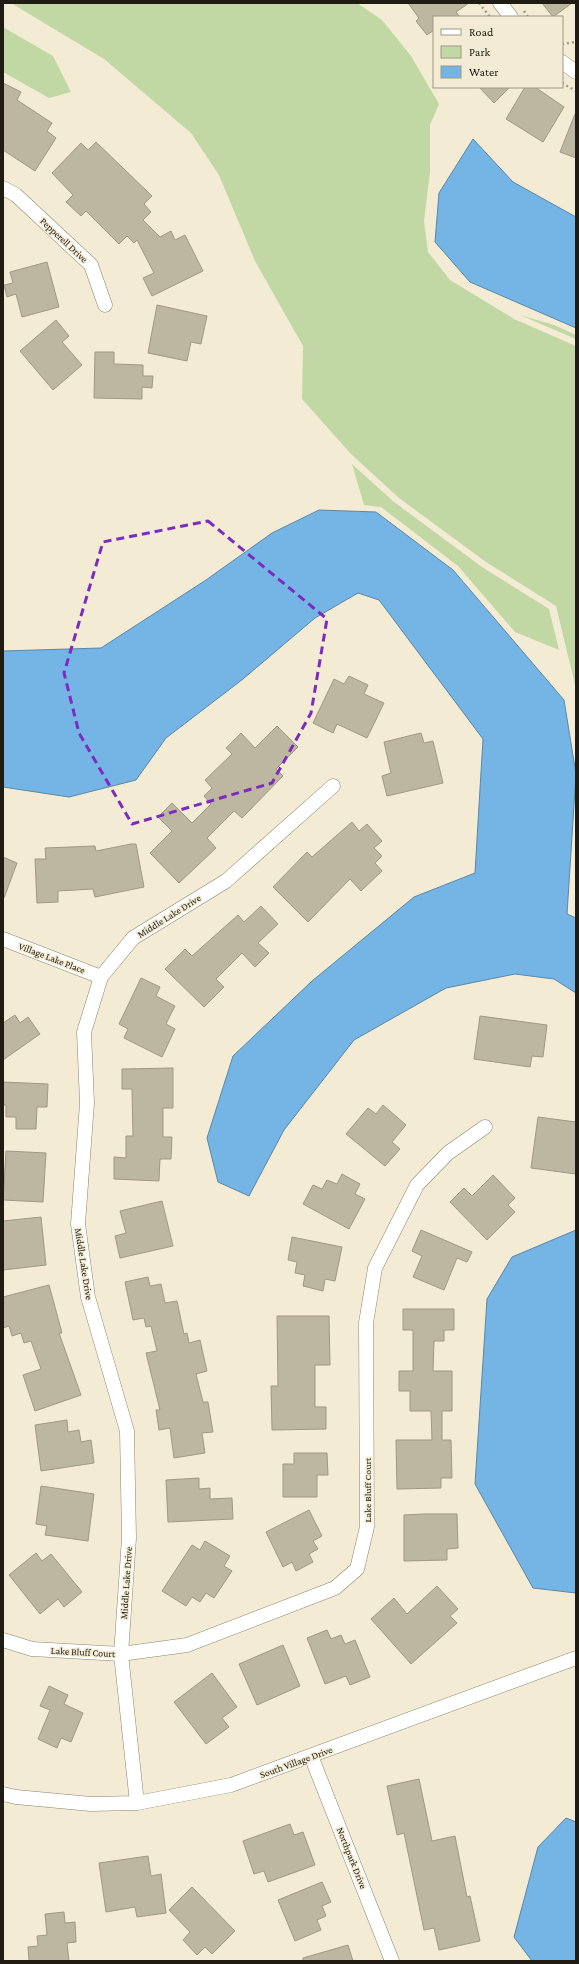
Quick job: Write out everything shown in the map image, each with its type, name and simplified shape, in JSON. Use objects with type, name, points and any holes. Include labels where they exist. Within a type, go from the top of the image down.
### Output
[{"type":"street","points":[[500,3],[510,16]]},
{"type":"street","points":[[563,63],[576,72]]},
{"type":"street","name":"Pepperell Drive","points":[[3,188],[16,195],[91,265],[106,305]]},
{"type":"street","name":"Middle Lake Drive","points":[[137,1803],[121,1654],[129,1538],[127,1431],[88,1297],[78,1224],[87,1103],[84,1032],[101,977],[133,938],[226,881],[333,786]]},
{"type":"street","name":"Village Lake Place","points":[[3,939],[101,977]]},
{"type":"street","name":"Lake Bluff Court","points":[[3,1640],[32,1649],[121,1654],[187,1645],[334,1588],[357,1569],[367,1528],[366,1323],[375,1268],[417,1185],[448,1153],[485,1127]]},
{"type":"street","name":"South Village Drive","points":[[3,1794],[16,1797],[91,1804],[137,1803],[231,1785],[576,1658]]},
{"type":"street","name":"Northpark Drive","points":[[311,1756],[392,1961]]},
{"type":"path","points":[[479,3],[489,16]]},
{"type":"path","points":[[563,44],[576,42]]},
{"type":"path","points":[[563,84],[576,91]]},
{"type":"highlighted area","points":[[208,521],[327,619],[311,713],[272,783],[132,824],[79,733],[64,673],[103,542]]},
{"type":"green space","points":[[11,3],[357,3],[382,20],[411,56],[439,104],[430,125],[430,172],[424,221],[428,252],[450,280],[514,319],[576,346],[576,689],[556,606],[486,562],[399,498],[351,454],[302,399],[303,346],[255,261],[219,175],[191,133],[104,59]]},
{"type":"green space","points":[[3,27],[53,56],[71,92],[49,98],[3,72]]},
{"type":"green space","points":[[520,315],[554,325],[576,335],[576,339]]},
{"type":"green space","points":[[352,464],[394,502],[482,567],[549,609],[559,650],[515,632],[458,566],[381,507],[364,505]]},
{"type":"water","points":[[473,139],[513,182],[576,217],[576,328],[470,282],[435,242],[439,193]]},
{"type":"water","points":[[319,510],[376,512],[453,570],[564,700],[576,774],[567,914],[576,918],[576,993],[554,979],[515,974],[446,988],[354,1040],[284,1130],[249,1196],[218,1182],[207,1138],[233,1056],[312,981],[414,897],[475,873],[483,739],[379,600],[358,593],[315,618],[243,679],[166,738],[136,780],[69,797],[3,787],[3,651],[101,648],[206,580],[272,533]]},
{"type":"water","points":[[576,1230],[576,1593],[533,1588],[475,1484],[487,1299],[512,1257]]},
{"type":"water","points":[[566,1818],[576,1822],[576,1961],[532,1961],[514,1937],[538,1847]]},
{"type":"building","points":[[408,3],[469,3],[456,12],[459,16],[433,16],[433,31],[427,35],[416,21],[419,18]]},
{"type":"building","points":[[542,3],[572,3],[554,16],[552,16]]},
{"type":"building","points":[[3,83],[21,92],[17,100],[52,123],[47,131],[56,138],[35,171],[3,150]]},
{"type":"building","points":[[480,88],[509,88],[494,103]]},
{"type":"building","points":[[524,88],[536,88],[564,107],[543,142],[506,119]]},
{"type":"building","points":[[576,114],[576,158],[560,152]]},
{"type":"building","points":[[96,142],[152,196],[144,204],[151,212],[143,220],[160,237],[171,231],[175,240],[185,235],[203,271],[152,296],[143,278],[154,273],[137,240],[134,243],[127,236],[119,244],[86,211],[81,216],[66,202],[73,195],[52,173],[81,143],[88,150]]},
{"type":"building","points":[[47,262],[59,307],[22,317],[16,294],[7,297],[4,285],[13,283],[10,272]]},
{"type":"building","points":[[157,305],[207,316],[201,344],[191,342],[187,361],[148,353]]},
{"type":"building","points":[[56,320],[69,336],[62,342],[82,365],[53,390],[20,351]]},
{"type":"building","points":[[95,352],[114,352],[114,364],[143,365],[143,376],[153,376],[152,388],[142,387],[142,399],[94,398]]},
{"type":"building","points":[[349,676],[368,685],[364,694],[384,703],[367,738],[337,724],[333,733],[313,723],[334,679],[344,684]]},
{"type":"building","points":[[277,726],[298,747],[276,769],[283,776],[242,818],[234,811],[207,838],[216,848],[179,883],[150,853],[172,831],[158,817],[172,803],[192,823],[211,804],[204,796],[212,788],[205,780],[232,754],[226,748],[241,733],[255,748]]},
{"type":"building","points":[[421,733],[424,743],[433,741],[443,783],[387,796],[382,776],[391,773],[384,742]]},
{"type":"building","points":[[352,822],[359,831],[367,824],[382,841],[374,848],[382,856],[375,863],[382,871],[361,891],[350,879],[308,922],[273,887],[307,852],[312,857]]},
{"type":"building","points":[[136,844],[144,887],[95,897],[93,889],[58,891],[58,902],[37,903],[35,859],[46,859],[45,848],[95,846],[96,851]]},
{"type":"building","points":[[3,857],[17,863],[4,898],[3,898]]},
{"type":"building","points":[[261,906],[278,924],[258,943],[269,953],[255,967],[242,953],[216,979],[224,987],[204,1007],[165,969],[185,949],[192,956],[238,915],[244,922]]},
{"type":"building","points":[[141,978],[160,987],[156,996],[175,1006],[166,1024],[175,1029],[162,1057],[124,1038],[128,1029],[119,1024]]},
{"type":"building","points":[[15,1015],[20,1023],[28,1017],[40,1034],[3,1060],[3,1023]]},
{"type":"building","points":[[480,1016],[547,1025],[543,1057],[532,1056],[530,1067],[474,1059]]},
{"type":"building","points":[[173,1068],[173,1108],[163,1108],[163,1137],[172,1137],[171,1159],[160,1159],[159,1181],[114,1179],[114,1157],[126,1158],[126,1136],[133,1136],[132,1089],[122,1089],[122,1069]]},
{"type":"building","points":[[3,1082],[48,1084],[47,1107],[37,1107],[36,1129],[16,1129],[16,1117],[6,1117],[6,1105],[3,1105]]},
{"type":"building","points":[[383,1105],[406,1125],[392,1142],[400,1149],[385,1166],[346,1134],[368,1108],[376,1114]]},
{"type":"building","points":[[538,1117],[576,1122],[576,1174],[531,1168]]},
{"type":"building","points":[[6,1151],[46,1153],[43,1202],[3,1200]]},
{"type":"building","points":[[342,1174],[360,1184],[355,1194],[365,1199],[349,1229],[303,1204],[313,1185],[322,1189],[327,1180],[337,1184]]},
{"type":"building","points":[[493,1175],[515,1198],[508,1205],[515,1212],[487,1240],[450,1202],[464,1188],[472,1196]]},
{"type":"building","points":[[162,1201],[173,1246],[120,1258],[115,1236],[126,1233],[120,1211]]},
{"type":"building","points":[[41,1217],[46,1265],[3,1270],[3,1221]]},
{"type":"building","points":[[421,1230],[472,1252],[467,1262],[457,1258],[444,1290],[413,1277],[422,1256],[412,1251]]},
{"type":"building","points":[[292,1237],[342,1247],[335,1281],[325,1279],[323,1291],[303,1286],[305,1275],[295,1273],[297,1262],[288,1260]]},
{"type":"building","points":[[148,1277],[150,1286],[161,1284],[165,1303],[177,1301],[184,1334],[187,1333],[189,1343],[200,1340],[207,1371],[196,1374],[203,1402],[208,1402],[213,1432],[202,1433],[205,1453],[174,1458],[170,1428],[159,1430],[156,1410],[160,1410],[146,1353],[157,1351],[151,1326],[146,1327],[144,1318],[133,1320],[125,1282]]},
{"type":"building","points":[[49,1285],[62,1333],[59,1333],[81,1395],[35,1411],[23,1375],[41,1369],[31,1341],[24,1343],[21,1333],[12,1336],[9,1326],[3,1328],[3,1297]]},
{"type":"building","points":[[403,1309],[454,1309],[454,1330],[444,1330],[444,1341],[434,1341],[433,1371],[452,1371],[452,1411],[442,1411],[442,1440],[451,1440],[452,1478],[441,1478],[441,1488],[397,1489],[396,1440],[432,1440],[431,1411],[410,1411],[410,1391],[399,1391],[399,1371],[413,1371],[413,1330],[403,1330]]},
{"type":"building","points":[[277,1316],[329,1316],[330,1365],[315,1365],[315,1407],[326,1407],[326,1429],[272,1430],[271,1386],[278,1386]]},
{"type":"building","points":[[67,1420],[68,1432],[79,1430],[81,1442],[91,1440],[94,1463],[41,1471],[35,1425]]},
{"type":"building","points":[[294,1453],[327,1453],[328,1475],[317,1475],[317,1497],[283,1497],[283,1464],[294,1464]]},
{"type":"building","points":[[199,1478],[199,1489],[210,1488],[210,1499],[232,1498],[233,1519],[168,1522],[166,1480]]},
{"type":"building","points":[[41,1486],[94,1494],[88,1541],[45,1535],[47,1526],[36,1524]]},
{"type":"building","points":[[309,1510],[322,1536],[313,1541],[318,1549],[309,1554],[313,1562],[296,1571],[292,1562],[283,1567],[266,1532]]},
{"type":"building","points":[[457,1514],[458,1548],[447,1549],[447,1560],[404,1561],[404,1515]]},
{"type":"building","points":[[205,1541],[230,1556],[224,1566],[232,1571],[214,1598],[206,1593],[200,1602],[192,1597],[186,1606],[162,1591],[192,1545],[200,1550]]},
{"type":"building","points":[[36,1553],[42,1561],[51,1554],[82,1592],[64,1607],[58,1599],[40,1614],[9,1575]]},
{"type":"building","points":[[437,1586],[458,1609],[450,1616],[457,1623],[411,1664],[371,1619],[394,1598],[407,1614]]},
{"type":"building","points":[[327,1630],[331,1639],[341,1635],[345,1644],[355,1640],[370,1677],[350,1685],[346,1676],[325,1684],[307,1638]]},
{"type":"building","points":[[283,1645],[300,1686],[257,1705],[239,1664]]},
{"type":"building","points":[[212,1673],[237,1707],[222,1718],[229,1727],[206,1744],[174,1702]]},
{"type":"building","points":[[49,1686],[68,1695],[64,1704],[83,1713],[71,1742],[61,1738],[57,1748],[38,1739],[50,1710],[40,1706]]},
{"type":"building","points":[[419,1779],[432,1841],[455,1836],[467,1897],[470,1896],[480,1941],[439,1950],[434,1928],[424,1930],[404,1833],[397,1835],[387,1786]]},
{"type":"building","points":[[290,1824],[294,1835],[303,1832],[315,1865],[268,1882],[264,1871],[254,1874],[243,1841]]},
{"type":"building","points":[[148,1856],[151,1876],[161,1874],[166,1913],[137,1917],[135,1907],[106,1912],[99,1863]]},
{"type":"building","points":[[322,1882],[331,1902],[322,1906],[326,1916],[317,1920],[321,1930],[295,1941],[278,1900]]},
{"type":"building","points":[[192,1887],[235,1931],[212,1954],[205,1947],[197,1955],[183,1940],[190,1932],[169,1910]]},
{"type":"building","points":[[64,1912],[65,1923],[75,1922],[76,1942],[67,1943],[69,1961],[29,1961],[28,1947],[38,1946],[37,1936],[47,1935],[45,1914]]},
{"type":"building","points":[[348,1945],[353,1961],[303,1961],[303,1958]]}]
